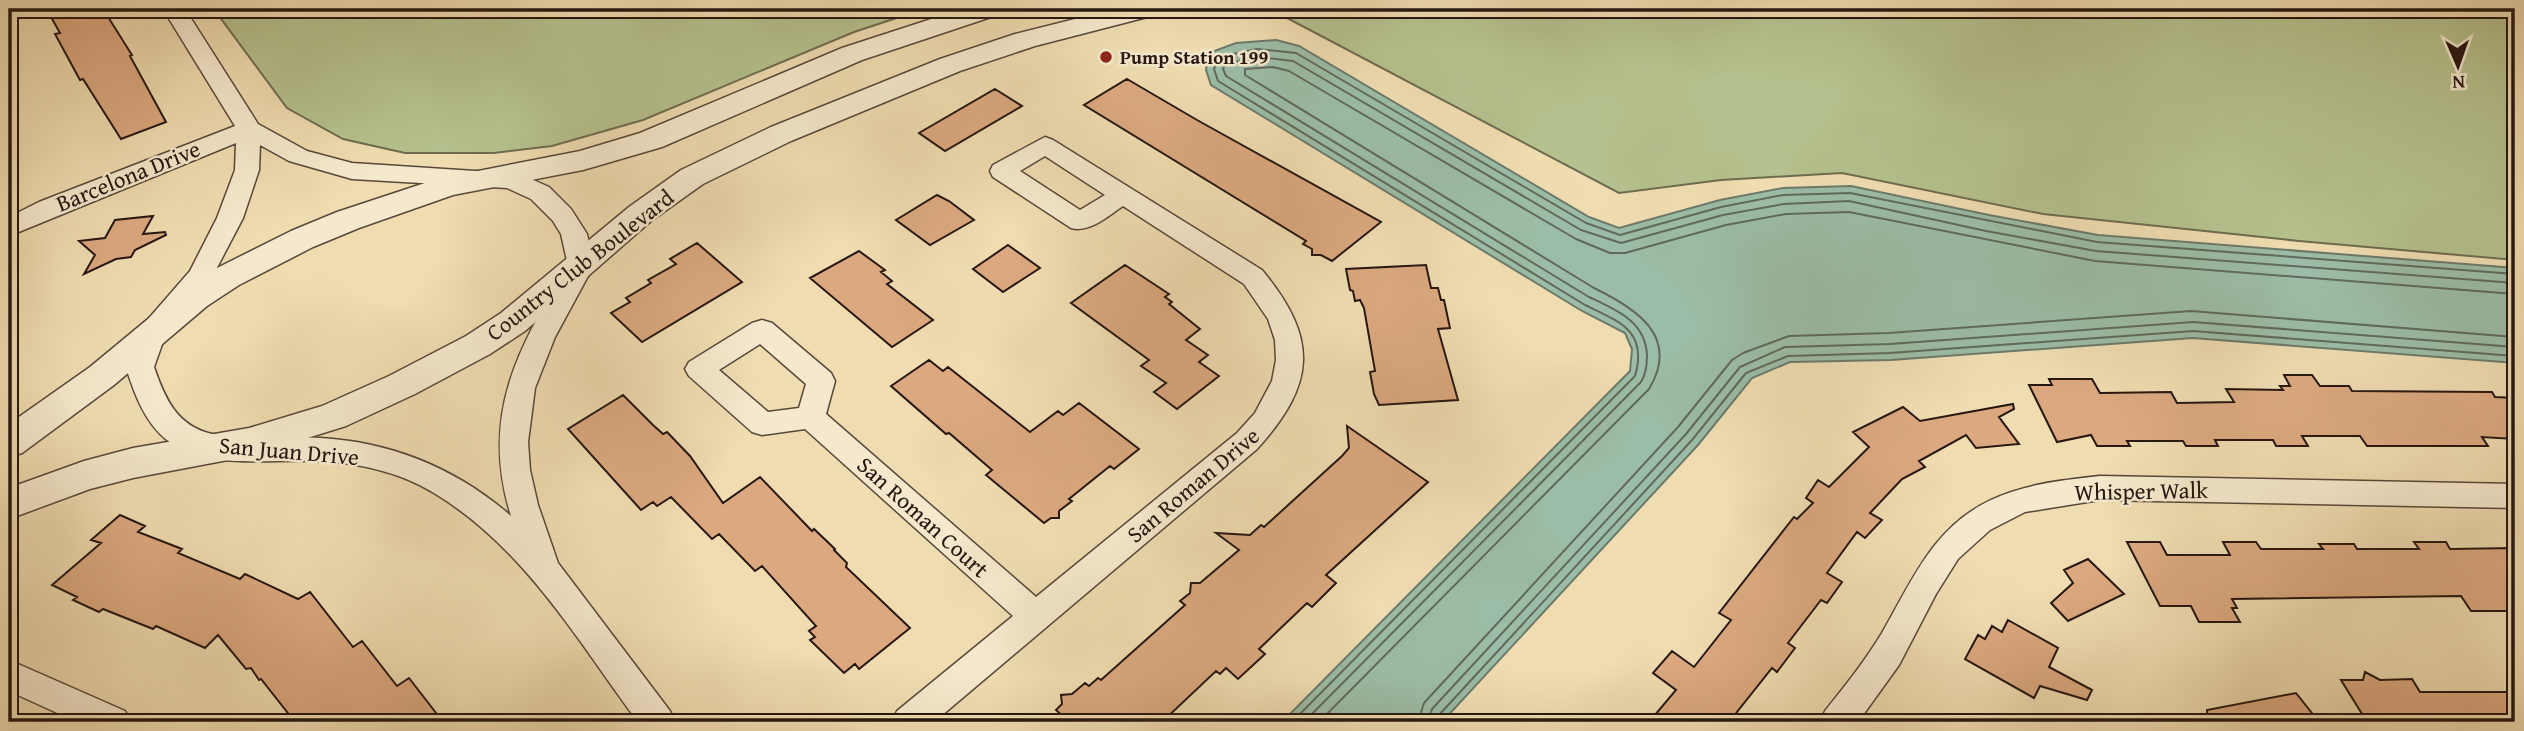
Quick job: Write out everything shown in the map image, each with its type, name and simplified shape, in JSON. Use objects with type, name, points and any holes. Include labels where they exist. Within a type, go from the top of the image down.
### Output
[{"type":"street","points":[[174,9],[249,129],[290,153],[352,171],[511,180],[540,193],[562,215],[574,234],[581,265]]},
{"type":"street","points":[[9,443],[102,376],[195,298],[227,277],[302,239],[360,216],[481,178],[583,160],[651,140],[852,54],[988,9]]},
{"type":"street","name":"Country Club Boulevard","points":[[9,504],[84,476],[133,463],[249,442],[333,416],[402,385],[478,345],[513,323],[640,214],[692,177],[781,134],[950,65],[1040,35],[1146,9]]},
{"type":"street","name":"Barcelona Drive","points":[[9,227],[48,208],[249,129]]},
{"type":"street","name":"San Juan Drive","points":[[249,129],[247,170],[230,218],[200,276],[153,332],[140,367],[155,406],[184,438],[222,447],[310,449],[398,463],[435,479],[479,505],[543,565],[658,722]]},
{"type":"street","name":"San Roman Drive","points":[[909,722],[1247,442],[1266,423],[1280,401],[1288,378],[1288,334],[1269,294],[1253,276],[1124,195]]},
{"type":"street","name":"San Juan Drive","points":[[543,565],[515,469],[515,411],[532,353],[581,265]]},
{"type":"street","name":"San Roman Court","points":[[811,417],[1035,617]]},
{"type":"street","name":"Whisper Walk","points":[[1837,722],[1892,645],[1932,568],[1962,534],[2001,509],[2048,494],[2100,488],[2515,496]]},
{"type":"street","points":[[9,675],[105,721]]},
{"type":"shaded area","points":[[240,9],[924,9],[854,32],[643,120],[552,146],[494,153],[405,153],[343,139],[287,108],[219,16]]},
{"type":"shaded area","points":[[1270,9],[2515,9],[2515,260],[2043,214],[1842,173],[1721,180],[1619,193]]},
{"type":"water","points":[[1276,40],[1299,46],[1589,217],[1619,228],[1720,200],[1783,188],[1851,186],[2098,235],[2515,268],[2515,363],[2193,338],[1891,360],[1790,362],[1752,378],[1698,445],[1442,722],[1282,722],[1630,371],[1632,349],[1625,333],[1582,311],[1211,85],[1206,70],[1209,53],[1236,43]]},
{"type":"building","points":[[75,9],[103,9],[132,55],[130,56],[166,122],[121,139],[83,79],[80,80],[55,34],[60,33],[51,17]]},
{"type":"building","points":[[1127,79],[1381,222],[1332,261],[1321,255],[1312,255],[1312,249],[1303,244],[1306,241],[1084,105]]},
{"type":"building","points":[[995,89],[1022,106],[945,151],[919,133]]},
{"type":"building","points":[[937,195],[974,220],[930,245],[896,220]]},
{"type":"building","points":[[153,216],[143,234],[165,232],[166,235],[135,250],[131,257],[116,259],[84,274],[95,255],[79,241],[105,238],[115,220]]},
{"type":"building","points":[[697,243],[742,282],[642,342],[611,313],[630,302],[626,298],[651,283],[648,280],[676,264],[670,259]]},
{"type":"building","points":[[1008,245],[1040,268],[1003,292],[973,269]]},
{"type":"building","points":[[859,251],[885,270],[881,272],[892,281],[887,284],[933,320],[892,347],[810,278]]},
{"type":"building","points":[[1125,265],[1169,294],[1165,297],[1172,302],[1169,304],[1200,329],[1186,340],[1208,355],[1199,362],[1219,376],[1177,409],[1154,392],[1166,383],[1141,366],[1149,360],[1071,303]]},
{"type":"building","points":[[1426,265],[1431,288],[1438,288],[1441,300],[1444,300],[1450,328],[1438,329],[1458,400],[1379,405],[1370,372],[1375,371],[1364,308],[1360,300],[1355,301],[1346,269]]},
{"type":"building","points":[[929,360],[943,371],[948,367],[1030,432],[1058,411],[1063,415],[1079,403],[1139,449],[1114,469],[1110,466],[1069,499],[1072,501],[1059,511],[1059,518],[1051,518],[1044,523],[986,475],[992,470],[891,386]]},
{"type":"building","points":[[2284,375],[2312,375],[2320,386],[2349,386],[2352,391],[2492,392],[2495,397],[2515,398],[2515,439],[2482,437],[2488,446],[2367,446],[2360,436],[2302,436],[2308,446],[2276,446],[2273,440],[2215,440],[2218,446],[2186,446],[2183,441],[2127,441],[2130,446],[2097,446],[2091,435],[2057,442],[2029,385],[2052,385],[2049,379],[2092,379],[2100,393],[2171,392],[2177,403],[2234,402],[2226,389],[2283,390],[2280,386],[2290,386]]},
{"type":"building","points":[[623,395],[663,434],[667,432],[690,456],[723,503],[760,477],[812,531],[814,529],[835,549],[847,563],[846,567],[910,628],[859,669],[855,664],[844,673],[810,640],[815,637],[809,631],[816,626],[762,566],[755,571],[719,534],[712,539],[671,497],[657,506],[653,502],[641,510],[568,429]]},
{"type":"building","points":[[2013,404],[2014,409],[1999,417],[2019,444],[1976,448],[1966,435],[1919,461],[1925,467],[1902,479],[1870,513],[1882,520],[1865,538],[1857,532],[1827,573],[1842,582],[1827,603],[1821,600],[1788,643],[1795,648],[1777,672],[1772,668],[1729,722],[1649,722],[1676,690],[1653,673],[1672,651],[1694,667],[1731,620],[1719,613],[1794,517],[1797,519],[1813,503],[1806,498],[1818,480],[1829,487],[1869,447],[1853,432],[1903,407],[1920,421]]},
{"type":"building","points":[[1347,426],[1428,482],[1326,575],[1336,583],[1312,607],[1307,603],[1259,649],[1265,654],[1238,679],[1226,668],[1220,674],[1216,671],[1162,722],[1069,722],[1056,710],[1062,704],[1061,695],[1072,694],[1085,683],[1089,686],[1098,678],[1101,680],[1185,605],[1180,601],[1190,593],[1191,583],[1200,583],[1239,550],[1216,533],[1250,535],[1261,525],[1264,527],[1342,456],[1349,448]]},
{"type":"building","points":[[120,515],[145,526],[138,532],[182,549],[178,553],[240,579],[245,574],[298,599],[310,592],[353,647],[362,641],[397,686],[409,678],[443,722],[295,722],[261,679],[259,680],[251,668],[246,669],[218,635],[205,648],[156,626],[153,629],[103,609],[99,612],[73,600],[77,597],[52,585],[101,543],[91,540]]},
{"type":"building","points":[[2127,542],[2160,542],[2167,555],[2230,555],[2223,542],[2256,542],[2261,549],[2323,549],[2319,544],[2354,544],[2357,549],[2419,549],[2414,542],[2446,542],[2450,549],[2515,548],[2515,611],[2471,611],[2461,596],[2232,599],[2237,608],[2232,608],[2240,622],[2199,622],[2191,606],[2160,606]]},
{"type":"building","points":[[2088,559],[2124,594],[2068,621],[2051,603],[2073,583],[2064,570]]},
{"type":"building","points":[[2008,620],[2058,648],[2049,667],[2092,690],[2087,700],[2040,686],[2034,698],[1965,659],[1978,635],[1985,639],[1992,626],[2002,632]]},
{"type":"building","points":[[2365,672],[2380,680],[2412,679],[2420,692],[2515,692],[2515,722],[2367,722],[2341,680],[2363,680]]},
{"type":"building","points":[[2296,693],[2319,722],[2208,722],[2207,710]]},
{"type":"place","name":"Pump Station 199","points":[[1106,57]]}]
